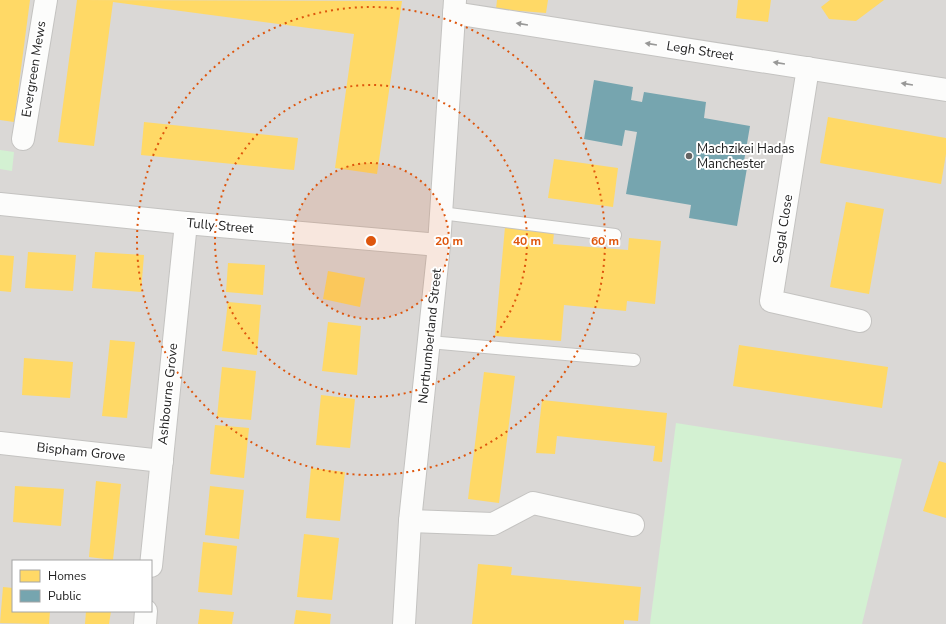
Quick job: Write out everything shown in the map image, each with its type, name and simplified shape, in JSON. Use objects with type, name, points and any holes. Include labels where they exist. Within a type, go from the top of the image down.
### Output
[{"type":"street","name":"Evergreen Mews","points":[[23,139],[46,0]]},
{"type":"street","name":"Legh Street","points":[[455,7],[808,68],[946,90]]},
{"type":"street","name":"Northumberland Street","points":[[404,624],[410,521],[440,245],[455,7]]},
{"type":"street","name":"Segal Close","points":[[808,68],[771,301],[860,321]]},
{"type":"street","name":"Tully Street","points":[[0,204],[186,223],[440,245]]},
{"type":"street","name":"Ashbourne Grove","points":[[152,560],[186,223]]},
{"type":"street","name":"Bispham Grove","points":[[0,443],[162,460]]},
{"type":"street","points":[[410,521],[493,524],[534,503],[633,525]]},
{"type":"street","points":[[145,624],[146,612]]},
{"type":"lane","points":[[441,213],[615,235]]},
{"type":"lane","points":[[429,342],[634,360]]},
{"type":"shaded area","points":[[0,0],[946,0],[946,624],[0,624]]},
{"type":"green space","points":[[0,150],[14,152],[12,171],[0,169]]},
{"type":"green space","points":[[676,423],[902,459],[862,624],[650,624]]},
{"type":"building: Homes","points":[[0,0],[30,0],[14,122],[0,120]]},
{"type":"building: Homes","points":[[77,0],[402,1],[377,174],[335,168],[354,34],[113,2],[94,146],[58,142]]},
{"type":"building: Homes","points":[[497,0],[548,0],[546,13],[496,9]]},
{"type":"building: Homes","points":[[738,0],[771,0],[768,22],[736,18]]},
{"type":"building: Homes","points":[[830,0],[884,0],[856,21],[829,19],[821,7]]},
{"type":"building: Homes","points":[[828,117],[946,138],[946,154],[941,184],[820,163]]},
{"type":"building: Homes","points":[[144,122],[298,138],[294,170],[141,155]]},
{"type":"building: Homes","points":[[554,159],[618,168],[613,207],[548,198]]},
{"type":"building: Homes","points":[[846,202],[884,209],[869,294],[830,287]]},
{"type":"building: Homes","points":[[505,227],[554,232],[553,244],[628,250],[629,238],[661,241],[655,304],[627,301],[626,311],[564,305],[561,341],[495,336]]},
{"type":"building: Homes","points":[[28,252],[76,255],[73,291],[25,288]]},
{"type":"building: Homes","points":[[95,252],[144,255],[141,292],[92,288]]},
{"type":"building: Homes","points":[[0,255],[14,256],[11,292],[0,291]]},
{"type":"building: Homes","points":[[228,263],[265,265],[263,295],[226,292]]},
{"type":"building: Homes","points":[[328,271],[365,278],[360,307],[323,299]]},
{"type":"building: Homes","points":[[228,302],[261,305],[257,355],[222,351]]},
{"type":"building: Homes","points":[[328,322],[361,326],[357,375],[322,371]]},
{"type":"building: Homes","points":[[110,340],[135,342],[127,418],[102,416]]},
{"type":"building: Homes","points":[[739,345],[888,367],[882,408],[733,386]]},
{"type":"building: Homes","points":[[24,358],[73,362],[70,398],[22,395]]},
{"type":"building: Homes","points":[[222,367],[256,371],[251,420],[217,417]]},
{"type":"building: Homes","points":[[484,372],[515,376],[499,503],[468,499]]},
{"type":"building: Homes","points":[[321,395],[355,399],[350,448],[316,445]]},
{"type":"building: Homes","points":[[542,400],[667,413],[662,462],[653,461],[655,446],[557,436],[555,454],[536,453]]},
{"type":"building: Homes","points":[[215,425],[249,428],[244,478],[210,474]]},
{"type":"building: Homes","points":[[939,461],[946,463],[946,518],[923,511]]},
{"type":"building: Homes","points":[[311,468],[345,472],[340,521],[306,518]]},
{"type":"building: Homes","points":[[96,481],[121,484],[113,560],[89,557]]},
{"type":"building: Homes","points":[[15,486],[64,489],[61,526],[13,522]]},
{"type":"building: Homes","points":[[210,486],[244,490],[239,539],[205,535]]},
{"type":"building: Homes","points":[[304,534],[339,538],[332,600],[297,597]]},
{"type":"building: Homes","points":[[203,542],[237,546],[232,595],[198,592]]},
{"type":"building: Homes","points":[[478,564],[512,567],[511,575],[641,587],[638,621],[624,620],[624,624],[472,624]]},
{"type":"building: Homes","points":[[3,587],[12,588],[12,612],[50,612],[49,624],[0,623]]},
{"type":"building: Homes","points":[[200,609],[234,612],[232,624],[198,624]]},
{"type":"building: Homes","points":[[296,610],[331,614],[330,624],[294,624]]},
{"type":"building: Homes","points":[[86,612],[111,612],[109,624],[85,624]]},
{"type":"building: Public","name":"Machzikei Hadas Manchester","points":[[594,80],[633,87],[631,100],[642,102],[644,92],[706,102],[704,118],[750,126],[743,167],[747,168],[737,226],[689,218],[691,205],[626,194],[637,132],[625,130],[622,146],[584,139]]},
{"type":"place","name":"Machzikei Hadas Manchester","points":[[689,156]]}]
